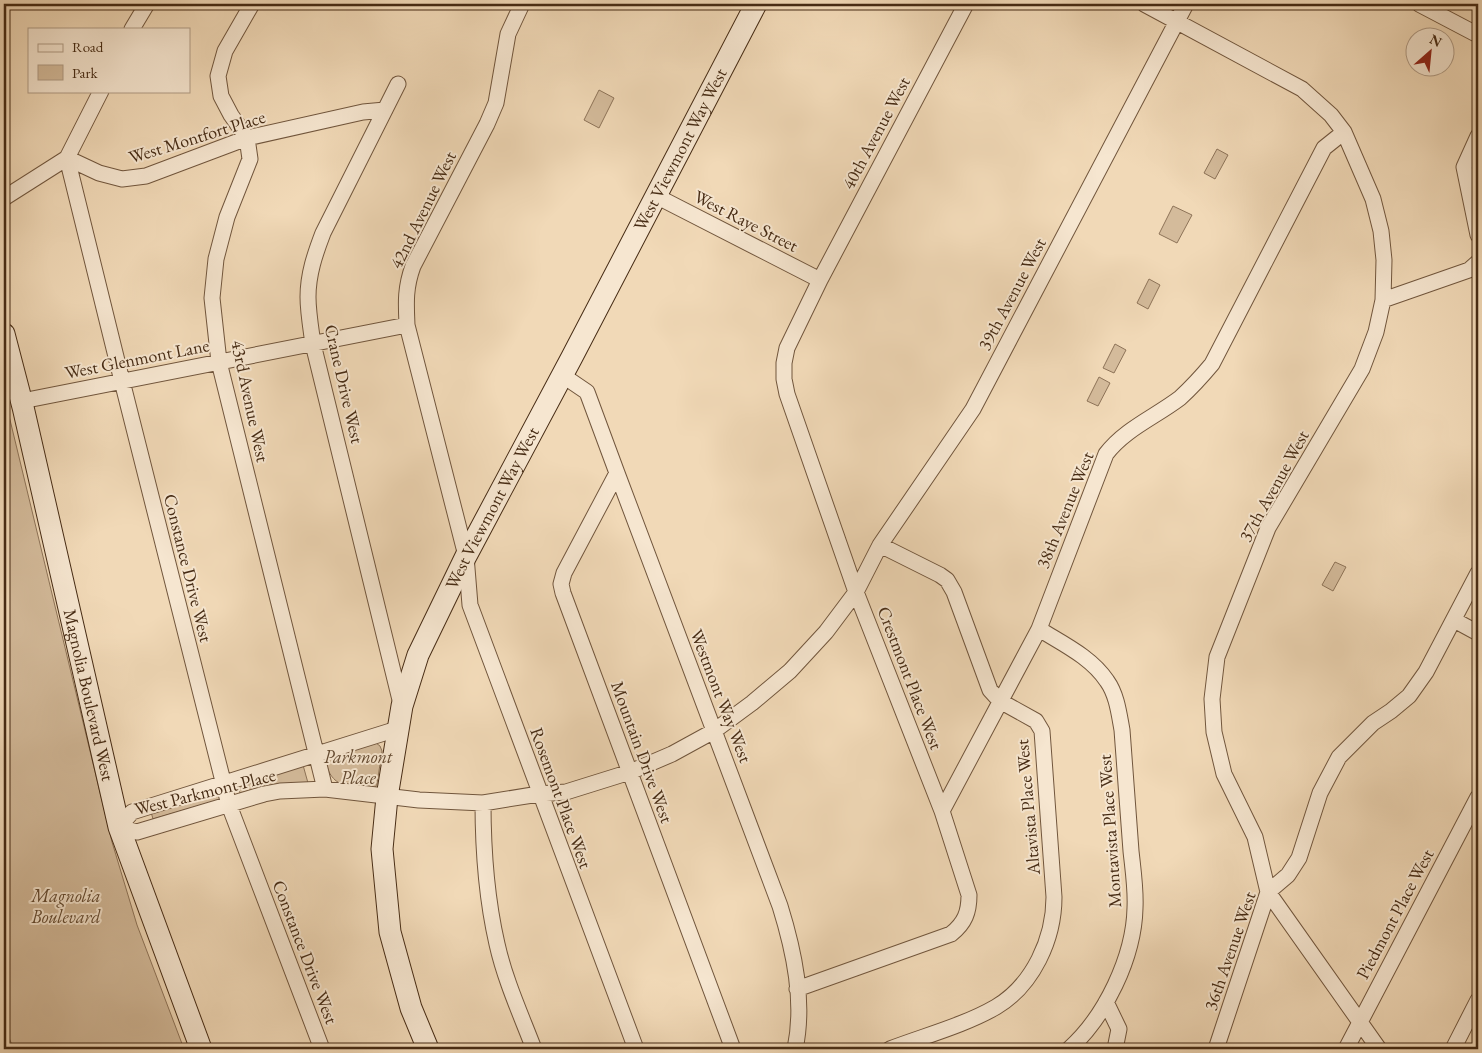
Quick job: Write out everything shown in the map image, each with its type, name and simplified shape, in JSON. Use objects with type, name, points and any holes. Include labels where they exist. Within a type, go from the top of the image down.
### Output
[{"type":"street","points":[[133,28],[146,4]]},
{"type":"street","points":[[247,138],[221,96],[218,76],[225,51],[252,4]]},
{"type":"street","name":"42nd Avenue West","points":[[466,556],[407,326],[406,297],[410,274],[496,103],[508,34],[522,4]]},
{"type":"street","name":"West Viewmont Way West","points":[[428,1049],[412,1008],[390,932],[382,849],[397,729],[418,655],[466,556],[756,4]]},
{"type":"street","name":"40th Avenue West","points":[[820,280],[966,4]]},
{"type":"street","name":"37th Avenue West","points":[[1144,4],[1177,20],[1302,89],[1325,109],[1344,132],[1372,199],[1381,231],[1384,260],[1383,300],[1376,332],[1362,369],[1268,528],[1218,657],[1212,698],[1214,732],[1224,774],[1239,808],[1255,837],[1268,892]]},
{"type":"street","name":"39th Avenue West","points":[[856,592],[880,545],[973,409],[1186,4]]},
{"type":"street","points":[[1419,4],[1478,35]]},
{"type":"street","name":"Crane Drive West","points":[[398,84],[315,253],[310,272],[308,298],[313,344],[402,706]]},
{"type":"street","points":[[4,198],[68,158],[101,92]]},
{"type":"street","name":"West Montfort Place","points":[[68,158],[100,173],[122,179],[146,176],[247,138],[363,112],[385,110]]},
{"type":"street","name":"38th Avenue West","points":[[942,811],[1039,629],[1106,454],[1123,436],[1179,398],[1198,382],[1212,364],[1324,148],[1344,132]]},
{"type":"street","points":[[1478,136],[1464,167],[1478,235]]},
{"type":"street","name":"43rd Avenue West","points":[[247,138],[250,159],[227,217],[216,259],[212,298],[219,362],[325,789]]},
{"type":"street","name":"Constance Drive West","points":[[68,158],[122,382],[229,805],[322,1049]]},
{"type":"street","name":"West Raye Street","points":[[656,196],[820,280]]},
{"type":"street","points":[[1383,300],[1469,270],[1478,262]]},
{"type":"street","name":"Crestmont Place West","points":[[798,989],[951,934],[960,927],[969,909],[969,894],[942,811],[856,592],[787,394],[784,379],[784,363],[787,348],[820,280]]},
{"type":"street","name":"West Glenmont Lane","points":[[22,401],[407,326]]},
{"type":"street","name":"Magnolia Boulevard West","points":[[4,334],[22,401],[119,827],[201,1049]]},
{"type":"street","name":"Westmont Way West","points":[[562,375],[588,392],[616,473],[780,906],[792,950],[798,989],[795,1049]]},
{"type":"street","name":"Mountain Drive West","points":[[616,473],[564,572],[561,584],[733,1049]]},
{"type":"street","name":"Altavista Place West","points":[[880,545],[947,580],[954,592],[990,690],[1000,701],[1036,721],[1042,731],[1054,897],[1054,918],[1049,937],[1029,976],[1010,997],[975,1017],[890,1049]]},
{"type":"street","name":"Rosemont Place West","points":[[466,556],[470,605],[539,794],[636,1049]]},
{"type":"street","name":"36th Avenue West","points":[[1216,1049],[1268,892],[1288,875],[1299,858],[1320,793],[1339,757],[1373,723],[1409,696],[1426,672],[1478,573]]},
{"type":"street","name":"West Parkmont Place","points":[[397,729],[132,812],[119,827],[137,832],[264,794],[280,791],[325,789],[387,797],[483,803],[539,794],[566,792],[630,772],[672,754],[714,731],[752,703],[790,672],[826,632],[856,592]]},
{"type":"street","points":[[1454,620],[1478,633]]},
{"type":"street","name":"Montavista Place West","points":[[1039,629],[1090,661],[1108,682],[1116,701],[1122,730],[1135,908],[1130,942],[1121,970],[1095,1020],[1081,1038],[1069,1049]]},
{"type":"street","name":"Piedmont Place West","points":[[1346,1049],[1478,797]]},
{"type":"street","points":[[483,803],[483,858],[497,945],[534,1049]]},
{"type":"street","points":[[1268,892],[1379,1049]]},
{"type":"street","points":[[1453,1049],[1478,1000]]},
{"type":"street","points":[[1106,1002],[1119,1029],[1115,1049]]},
{"type":"green space","points":[[599,90],[614,98],[599,128],[584,120]]},
{"type":"green space","points":[[1217,149],[1228,155],[1215,179],[1204,173]]},
{"type":"green space","points":[[1173,206],[1192,215],[1177,243],[1159,234]]},
{"type":"green space","points":[[1149,279],[1160,285],[1148,309],[1137,303]]},
{"type":"green space","points":[[1115,344],[1126,350],[1114,373],[1103,368]]},
{"type":"green space","points":[[1099,377],[1110,383],[1098,406],[1087,401]]},
{"type":"green space","name":"Magnolia Boulevard","points":[[4,395],[112,842],[137,925],[184,1049],[14,1049],[4,1027]]},
{"type":"green space","points":[[1335,562],[1346,567],[1333,591],[1322,585]]},
{"type":"green space","name":"Parkmont Place","points":[[376,743],[382,751],[375,788],[342,784],[332,777],[327,765],[328,758]]},
{"type":"green space","name":"Parkmont Place","points":[[303,765],[308,783],[267,787],[240,793],[237,785]]},
{"type":"green space","points":[[219,791],[222,799],[153,819],[151,812]]}]
